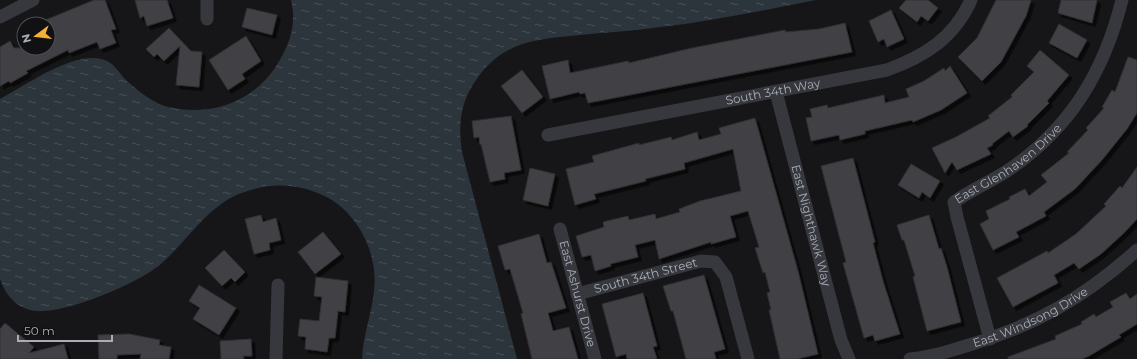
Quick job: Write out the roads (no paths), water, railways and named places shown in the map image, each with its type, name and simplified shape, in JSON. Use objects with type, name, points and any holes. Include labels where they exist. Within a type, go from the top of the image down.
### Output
[{"type":"street","points":[[0,17],[33,0]]},
{"type":"street","points":[[207,0],[207,19]]},
{"type":"street","name":"South 34th Way","points":[[548,135],[887,70],[908,62],[927,52],[945,38],[965,14],[971,0]]},
{"type":"street","name":"East Glenhaven Drive","points":[[990,339],[954,202],[966,193],[1008,170],[1025,158],[1067,118],[1094,77],[1110,43],[1122,0]]},
{"type":"street","name":"East Nighthawk Way","points":[[776,92],[841,340],[848,359]]},
{"type":"street","name":"East Ashurst Drive","points":[[560,229],[595,359]]},
{"type":"street","name":"East Windsong Drive","points":[[910,359],[944,352],[990,339],[1032,323],[1070,302],[1095,285],[1137,250]]},
{"type":"street","name":"South 34th Street","points":[[577,294],[701,261],[715,262],[726,277],[748,359]]},
{"type":"street","points":[[276,359],[278,285]]},
{"type":"water","points":[[291,0],[816,0],[680,25],[549,38],[522,44],[497,57],[486,67],[476,80],[466,97],[463,106],[460,123],[462,152],[517,359],[362,359],[375,281],[369,249],[355,221],[340,206],[321,194],[298,187],[263,187],[239,194],[228,200],[207,216],[161,264],[135,280],[98,297],[59,309],[43,311],[30,310],[15,302],[7,294],[0,279],[0,99],[57,67],[81,59],[93,58],[106,60],[114,66],[136,89],[151,100],[168,107],[185,110],[203,110],[234,102],[249,94],[262,84],[273,71],[282,56],[291,36],[293,15]]}]
